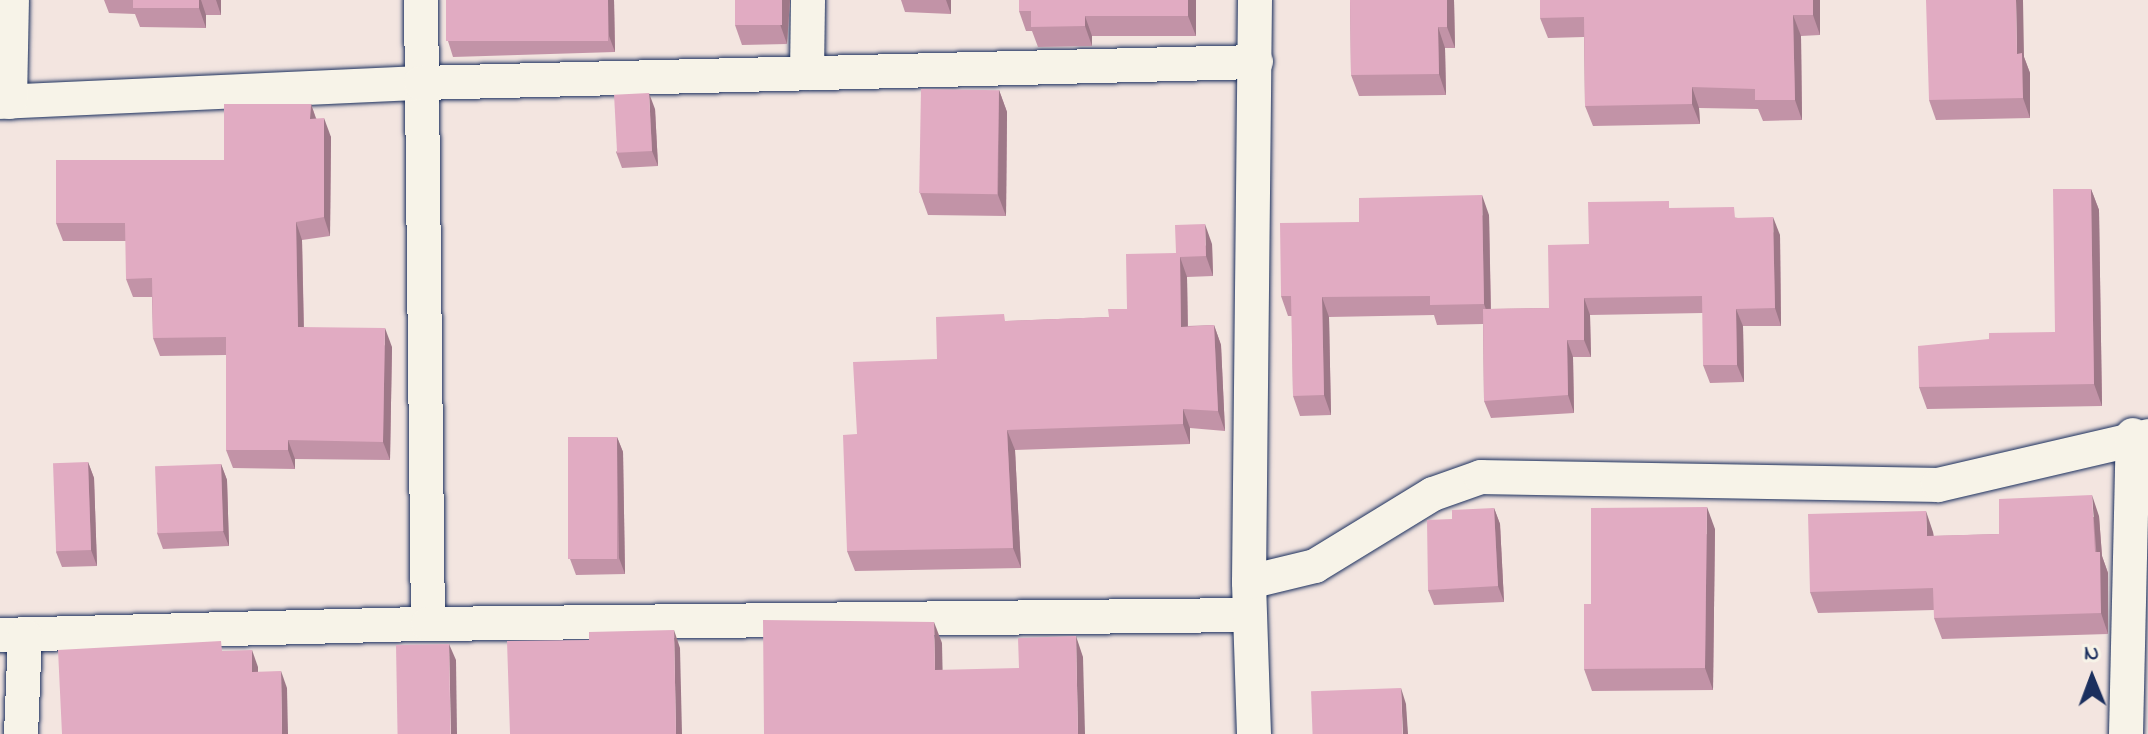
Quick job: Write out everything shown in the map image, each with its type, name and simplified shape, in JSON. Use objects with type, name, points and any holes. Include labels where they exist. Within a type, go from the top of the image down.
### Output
[{"type":"street","points":[[12,0],[5,102],[421,83],[1256,62]]},
{"type":"street","points":[[421,0],[428,624]]},
{"type":"street","points":[[807,73],[808,0]]},
{"type":"street","points":[[1254,734],[1249,599],[1255,0]]},
{"type":"street","points":[[21,734],[12,635],[1249,599],[1315,566],[1433,494],[1481,477],[1938,485],[2141,436],[2126,734]]},
{"type":"building","points":[[133,0],[199,0],[199,8],[133,8]]},
{"type":"building","points":[[446,0],[608,0],[608,41],[446,41]]},
{"type":"building","points":[[735,0],[782,0],[782,25],[735,25]]},
{"type":"building","points":[[1019,0],[1188,0],[1188,16],[1085,16],[1085,26],[1031,27],[1031,11],[1019,11]]},
{"type":"building","points":[[1350,0],[1447,0],[1447,27],[1438,27],[1439,74],[1351,75]]},
{"type":"building","points":[[1540,0],[1813,0],[1813,15],[1793,15],[1795,100],[1755,100],[1755,89],[1692,87],[1692,104],[1585,106],[1584,17],[1540,18]]},
{"type":"building","points":[[1926,0],[2016,0],[2017,54],[2022,53],[2023,98],[1929,100]]},
{"type":"building","points":[[921,89],[999,90],[997,194],[919,193]]},
{"type":"building","points":[[649,93],[652,151],[617,153],[614,95]]},
{"type":"building","points":[[224,104],[311,104],[310,119],[324,118],[324,217],[296,222],[298,327],[385,328],[383,442],[288,440],[288,450],[226,450],[226,337],[153,338],[152,278],[126,279],[125,223],[56,223],[56,160],[224,160]]},
{"type":"building","points":[[2053,189],[2091,189],[2094,384],[1919,387],[1918,346],[1989,339],[1989,333],[2055,332]]},
{"type":"building","points":[[1482,195],[1484,304],[1430,305],[1430,296],[1322,297],[1324,395],[1293,396],[1291,296],[1281,296],[1280,223],[1359,222],[1359,198]]},
{"type":"building","points":[[1669,201],[1669,208],[1734,207],[1735,218],[1773,217],[1775,308],[1736,309],[1737,365],[1703,365],[1702,296],[1584,298],[1584,340],[1567,340],[1568,395],[1484,401],[1483,309],[1549,308],[1548,245],[1589,244],[1588,202]]},
{"type":"building","points":[[1205,224],[1206,256],[1180,257],[1181,327],[1214,325],[1218,411],[1183,409],[1183,424],[1007,430],[1013,548],[847,551],[843,435],[857,434],[853,362],[937,359],[936,317],[1004,314],[1005,321],[1109,317],[1108,309],[1127,309],[1126,254],[1176,253],[1175,225]]},
{"type":"building","points":[[568,437],[617,437],[617,559],[568,559]]},
{"type":"building","points":[[88,462],[91,550],[56,551],[53,463]]},
{"type":"building","points":[[221,464],[223,531],[157,533],[155,466]]},
{"type":"building","points":[[2092,495],[2095,552],[2100,552],[2101,613],[1934,618],[1933,588],[1810,592],[1808,514],[1926,511],[1927,536],[1999,534],[1999,499]]},
{"type":"building","points":[[1707,507],[1705,668],[1584,669],[1584,604],[1591,604],[1591,508]]},
{"type":"building","points":[[1494,508],[1498,586],[1428,590],[1427,520],[1452,519],[1452,510]]},
{"type":"building","points":[[763,620],[934,622],[935,670],[1019,668],[1018,638],[1076,636],[1078,734],[764,734]]},
{"type":"building","points":[[674,630],[676,734],[510,734],[507,641],[589,640],[589,632]]},
{"type":"building","points":[[221,641],[222,651],[252,650],[252,672],[281,671],[282,734],[62,734],[58,650]]},
{"type":"building","points":[[449,644],[451,734],[398,734],[396,645]]},
{"type":"building","points":[[1401,688],[1403,734],[1313,734],[1311,691]]}]
